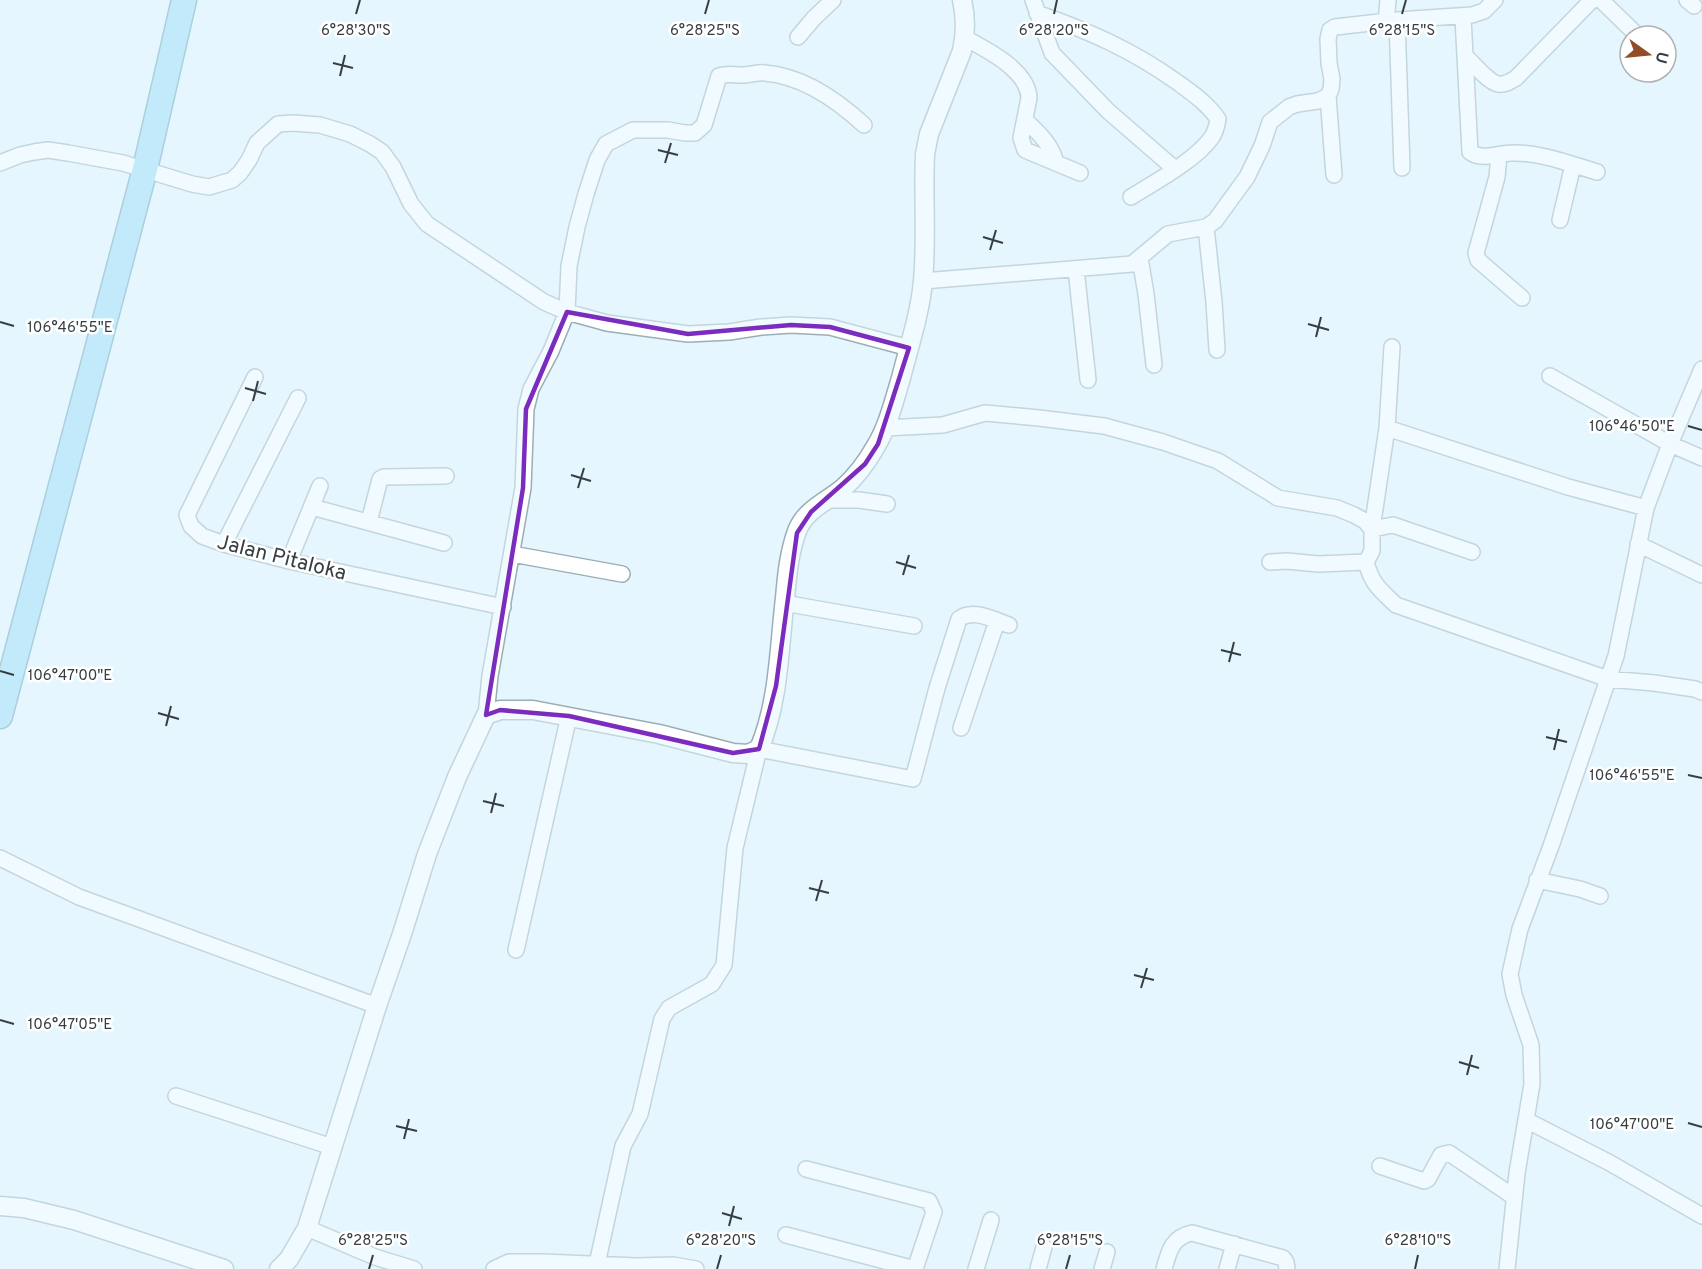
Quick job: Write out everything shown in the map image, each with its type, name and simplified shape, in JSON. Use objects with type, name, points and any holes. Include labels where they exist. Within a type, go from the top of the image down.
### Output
[{"type":"highway","points":[[0,716],[145,169],[184,0]]},
{"type":"street","points":[[597,1264],[623,1146],[640,1114],[662,1019],[669,1008],[712,984],[724,965],[735,848],[776,686],[788,571],[797,532],[801,522],[842,489],[865,464],[878,444],[894,402],[919,309],[923,281],[925,154],[929,134],[941,100],[955,72],[965,38],[965,14],[962,0]]},
{"type":"street","points":[[1334,175],[1328,96],[1332,79],[1328,39],[1330,30],[1389,13],[1463,17],[1484,11],[1495,0]]},
{"type":"street","points":[[1465,56],[1497,84],[1506,84],[1516,78],[1592,0]]},
{"type":"street","points":[[1601,0],[1626,24]]},
{"type":"street","points":[[798,37],[822,3]]},
{"type":"street","points":[[1035,6],[1052,53],[1108,111],[1175,169]]},
{"type":"street","points":[[1035,6],[1115,43],[1198,97],[1218,119],[1212,137],[1195,154],[1131,198]]},
{"type":"street","points":[[1389,13],[1402,168]]},
{"type":"street","points":[[1463,17],[1470,152],[1483,157],[1512,153],[1531,155],[1597,172]]},
{"type":"street","points":[[965,38],[992,53],[1016,71],[1029,91],[1021,138],[1025,150],[1080,173]]},
{"type":"street","points":[[279,1269],[289,1259],[307,1228],[427,854],[461,769],[486,715],[490,676],[523,488],[526,409],[531,389],[551,351],[567,312],[569,266],[577,227],[597,160],[606,144],[633,130],[695,133],[704,125],[719,76],[724,74],[767,73],[795,80],[845,107],[864,125]]},
{"type":"street","points":[[923,281],[1132,264],[1168,234],[1206,227],[1215,221],[1247,177],[1262,146],[1270,122],[1288,107],[1318,101],[1328,96]]},
{"type":"street","points":[[0,163],[20,155],[48,150],[103,159],[209,187],[232,180],[240,173],[257,143],[278,124],[320,125],[350,134],[382,152],[393,167],[411,204],[427,224],[544,302],[567,312],[607,323],[688,334],[729,332],[781,325],[830,327],[909,348]]},
{"type":"street","points":[[1499,155],[1497,177],[1476,253],[1478,260],[1522,298]]},
{"type":"street","points":[[1560,220],[1573,165]]},
{"type":"street","points":[[1206,227],[1217,350]]},
{"type":"street","points":[[1140,258],[1154,365]]},
{"type":"street","points":[[1076,269],[1088,380]]},
{"type":"street","points":[[1392,347],[1387,428],[1372,529],[1372,551],[1366,562],[1376,586],[1396,605],[1417,614],[1608,679],[1654,683],[1702,692]]},
{"type":"street","points":[[1507,1269],[1532,1084],[1531,1045],[1514,994],[1510,974],[1520,929],[1616,656],[1646,508],[1702,369]]},
{"type":"street","points":[[1550,376],[1670,444],[1702,458]]},
{"type":"street","name":"Jalan Pitaloka","points":[[255,377],[187,515],[191,526],[202,536],[224,544],[289,561],[503,607]]},
{"type":"street","points":[[224,544],[298,398]]},
{"type":"street","points":[[885,428],[943,425],[985,414],[1104,426],[1163,442],[1218,461],[1278,498],[1337,508],[1359,518],[1372,529]]},
{"type":"street","points":[[1387,428],[1568,487],[1646,508]]},
{"type":"street","points":[[369,522],[380,479],[384,477],[446,476]]},
{"type":"street","points":[[289,561],[320,486]]},
{"type":"street","points":[[826,500],[859,500],[887,504]]},
{"type":"street","points":[[312,507],[444,543]]},
{"type":"street","points":[[1372,529],[1393,525],[1472,552]]},
{"type":"street","points":[[1638,544],[1702,575]]},
{"type":"street","points":[[512,554],[622,574]]},
{"type":"street","points":[[1270,562],[1318,564],[1366,562]]},
{"type":"street","points":[[784,603],[914,626]]},
{"type":"street","points":[[486,715],[500,710],[516,709],[569,716],[660,734],[733,753],[748,754],[759,749],[913,779],[937,688],[959,618],[975,614],[1003,623],[961,728]]},
{"type":"street","points":[[516,950],[569,716]]},
{"type":"street","points":[[0,858],[79,897],[377,1006]]},
{"type":"street","points":[[1537,880],[1580,889],[1600,896]]},
{"type":"street","points":[[176,1096],[332,1147]]},
{"type":"street","points":[[1526,1120],[1610,1163],[1702,1216]]},
{"type":"street","points":[[1380,1166],[1424,1181],[1428,1179],[1441,1155],[1449,1153],[1515,1197]]},
{"type":"street","points":[[786,1235],[915,1269],[934,1212],[929,1201],[806,1169]]},
{"type":"street","points":[[0,1206],[24,1208],[74,1220],[224,1269]]},
{"type":"street","points":[[976,1269],[991,1220]]},
{"type":"street","points":[[307,1228],[375,1257],[414,1269]]},
{"type":"street","points":[[1164,1269],[1169,1250],[1174,1242],[1192,1233],[1283,1258],[1287,1269]]},
{"type":"street","points":[[1227,1269],[1234,1244]]},
{"type":"street","points":[[1038,1269],[1044,1247]]},
{"type":"street","points":[[1102,1269],[1107,1252]]},
{"type":"street","points":[[494,1269],[509,1262],[673,1265],[696,1269]]},
{"type":"highlighted area","points":[[567,312],[688,334],[791,325],[830,327],[909,348],[878,444],[865,464],[811,512],[797,533],[776,686],[759,749],[733,753],[569,716],[500,710],[486,715],[523,488],[526,409]]}]
